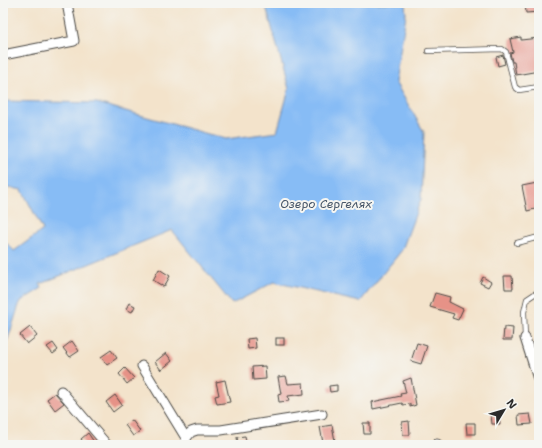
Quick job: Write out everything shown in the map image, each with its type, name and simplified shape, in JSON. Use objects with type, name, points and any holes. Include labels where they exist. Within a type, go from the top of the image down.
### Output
[{"type":"street","points":[[3,55],[74,41],[67,3]]},
{"type":"street","points":[[525,338],[539,382]]},
{"type":"street","points":[[142,366],[186,441]]},
{"type":"street","points":[[61,391],[107,445]]},
{"type":"street","points":[[186,441],[191,432],[197,430],[221,430],[322,414]]},
{"type":"lane","points":[[428,51],[502,49],[506,52],[515,87],[519,90],[539,87]]},
{"type":"lane","points":[[517,243],[539,237]]},
{"type":"lane","points":[[525,338],[524,312],[527,299],[539,291]]},
{"type":"water","name":"Озеро Сергелях","points":[[265,3],[405,3],[406,15],[395,82],[424,132],[421,199],[402,250],[360,302],[274,282],[232,304],[172,230],[40,284],[42,288],[21,301],[8,339],[3,347],[3,246],[8,244],[14,251],[43,230],[22,190],[3,186],[3,101],[97,103],[226,139],[277,132],[289,89]]},
{"type":"building","points":[[525,3],[539,3],[539,12],[526,13]]},
{"type":"building","points":[[521,37],[521,40],[539,38],[539,71],[516,75],[514,62],[512,62],[510,53],[513,52],[510,39]]},
{"type":"building","points":[[503,55],[505,64],[498,66],[496,57]]},
{"type":"building","points":[[537,183],[539,208],[527,211],[522,186]]},
{"type":"building","points":[[159,269],[170,276],[164,287],[153,280]]},
{"type":"building","points":[[504,276],[512,276],[513,289],[505,289]]},
{"type":"building","points":[[483,277],[491,282],[488,287],[480,283]]},
{"type":"building","points":[[435,293],[450,297],[449,302],[463,309],[458,320],[452,318],[454,314],[430,307]]},
{"type":"building","points":[[129,303],[135,306],[132,312],[126,309]]},
{"type":"building","points":[[30,327],[37,336],[27,344],[20,335]]},
{"type":"building","points":[[504,327],[513,328],[512,340],[503,340]]},
{"type":"building","points":[[255,338],[256,348],[248,349],[247,339]]},
{"type":"building","points":[[276,338],[284,338],[284,345],[276,345]]},
{"type":"building","points":[[72,341],[79,351],[70,357],[63,348]]},
{"type":"building","points":[[53,343],[58,350],[53,354],[47,347]]},
{"type":"building","points":[[417,343],[427,346],[421,364],[411,361]]},
{"type":"building","points":[[111,350],[117,358],[107,365],[101,357]]},
{"type":"building","points":[[166,353],[172,361],[161,370],[155,362]]},
{"type":"building","points":[[265,366],[266,379],[253,380],[252,367]]},
{"type":"building","points":[[125,368],[134,378],[127,384],[119,374]]},
{"type":"building","points":[[286,376],[288,384],[303,383],[304,394],[288,396],[289,401],[279,402],[278,395],[281,394],[278,377]]},
{"type":"building","points":[[411,378],[416,405],[410,407],[410,404],[403,405],[402,403],[373,409],[372,402],[401,396],[400,394],[406,393],[403,381]]},
{"type":"building","points":[[225,380],[230,402],[217,404],[215,396],[219,395],[216,382]]},
{"type":"building","points":[[337,385],[337,391],[330,392],[329,386]]},
{"type":"building","points":[[55,393],[64,403],[55,410],[47,399]]},
{"type":"building","points":[[115,395],[122,405],[113,412],[106,402]]},
{"type":"building","points":[[530,414],[532,424],[519,425],[518,415]]},
{"type":"building","points":[[491,415],[499,415],[500,424],[492,424]]},
{"type":"building","points":[[132,420],[140,431],[133,436],[125,425]]},
{"type":"building","points":[[409,421],[410,435],[403,435],[402,422]]},
{"type":"building","points":[[363,423],[370,423],[370,434],[364,434]]},
{"type":"building","points":[[466,423],[475,423],[475,434],[467,434]]},
{"type":"building","points":[[332,425],[335,441],[323,443],[320,427]]},
{"type":"building","points":[[88,433],[96,445],[85,445],[81,439]]},
{"type":"building","points":[[245,436],[247,445],[238,445],[237,437]]}]
